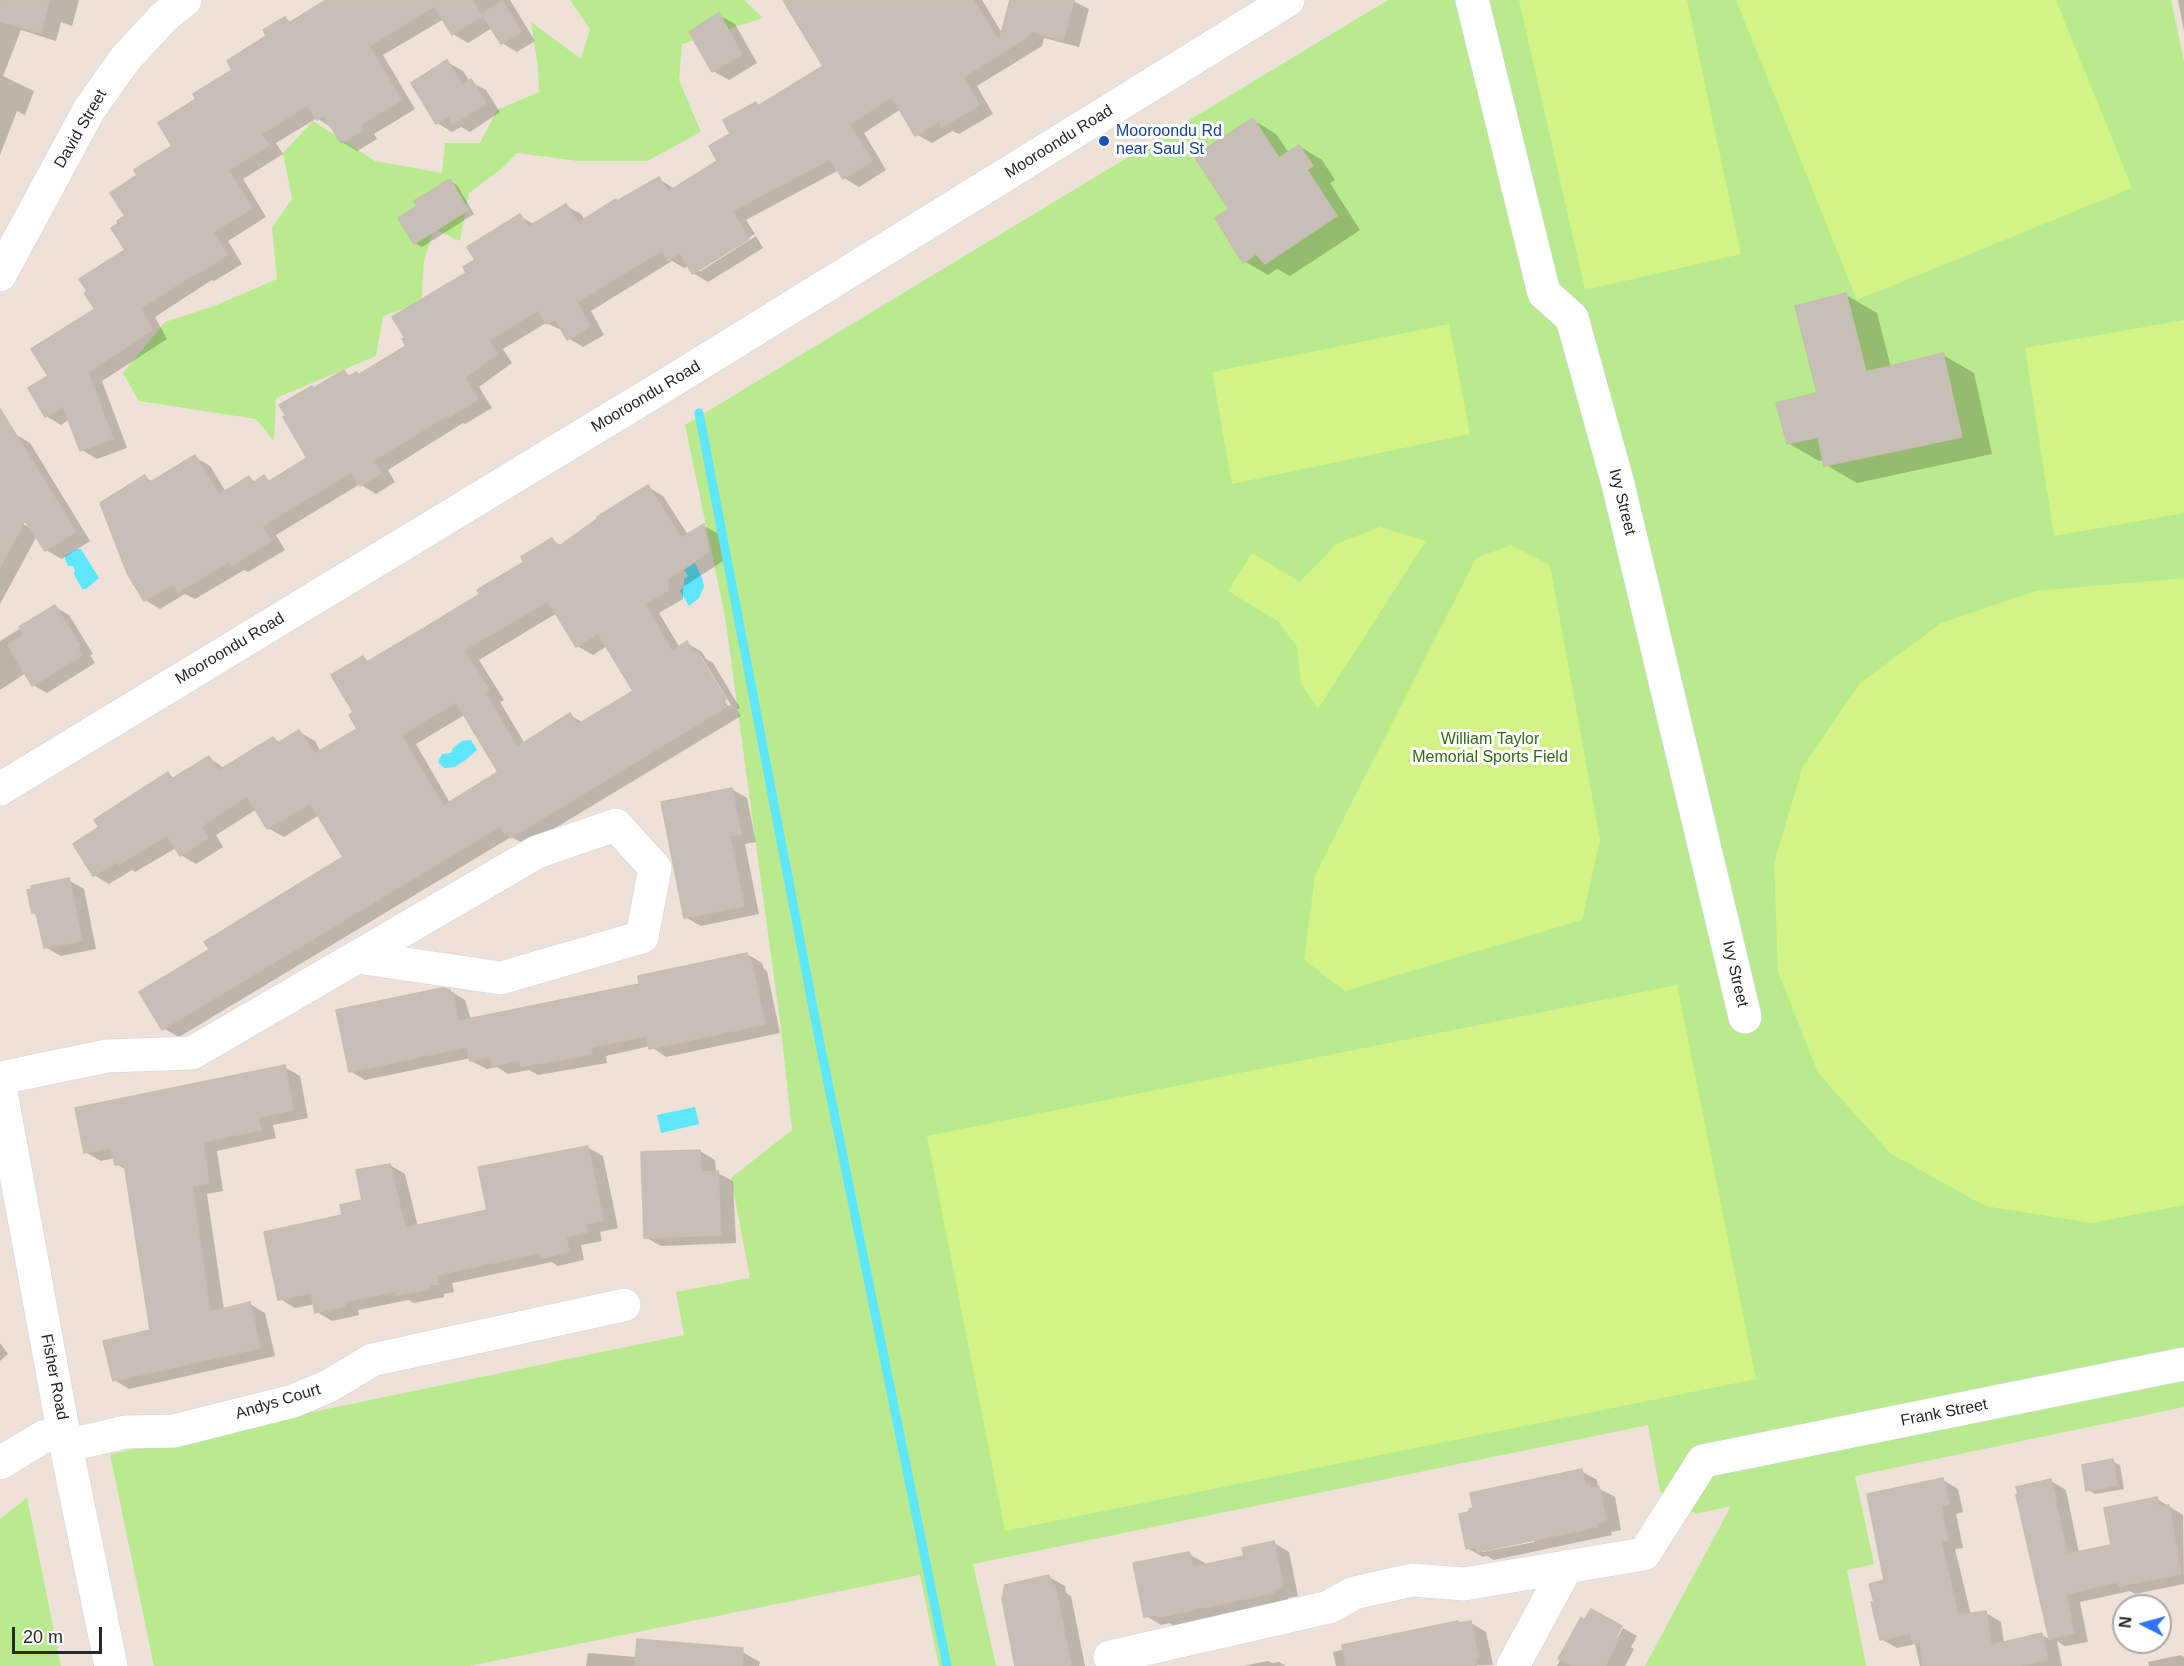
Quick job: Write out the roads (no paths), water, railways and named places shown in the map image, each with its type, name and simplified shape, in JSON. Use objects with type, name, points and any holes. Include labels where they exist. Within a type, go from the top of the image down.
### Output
[{"type":"street","name":"David Street","points":[[0,275],[89,110],[125,59],[164,17],[185,0]]},
{"type":"street","name":"Ivy Street","points":[[1472,0],[1544,293],[1572,318],[1618,484],[1746,1017]]},
{"type":"street","name":"Mooroondu Road","points":[[0,789],[682,375],[1272,4]]},
{"type":"street","points":[[0,1078],[106,1056],[192,1053],[537,852],[616,825],[655,868],[642,937],[501,978],[357,957]]},
{"type":"street","name":"Fisher Road","points":[[0,1087],[65,1438],[111,1666]]},
{"type":"street","name":"Andys Court","points":[[0,1463],[43,1437],[65,1438],[125,1432],[174,1431],[292,1401],[329,1386],[372,1360],[624,1305]]},
{"type":"street","name":"Frank Street","points":[[1567,1566],[1644,1554],[1703,1461],[2184,1364]]},
{"type":"street","points":[[1110,1657],[1329,1607],[1354,1593],[1412,1580],[1464,1584],[1567,1566]]},
{"type":"street","points":[[1513,1666],[1567,1566]]},
{"type":"water","points":[[81,549],[99,578],[86,589],[82,589],[74,574],[73,566],[68,566],[65,559],[65,556]]},
{"type":"water","points":[[695,563],[704,586],[699,598],[689,606],[680,591],[684,586],[684,579],[688,576],[684,570]]},
{"type":"water","points":[[471,740],[477,750],[455,767],[444,768],[438,762],[442,754],[451,753],[453,748],[462,741]]},
{"type":"water","points":[[695,1107],[699,1124],[661,1133],[657,1115]]},
{"type":"waterway","points":[[699,413],[818,1034],[947,1666]]},
{"type":"place","name":"Mooroondu Rd near Saul St","points":[[1104,141]]},
{"type":"park label","name":"William Taylor Memorial Sports Field","points":[[1490,749]]}]
